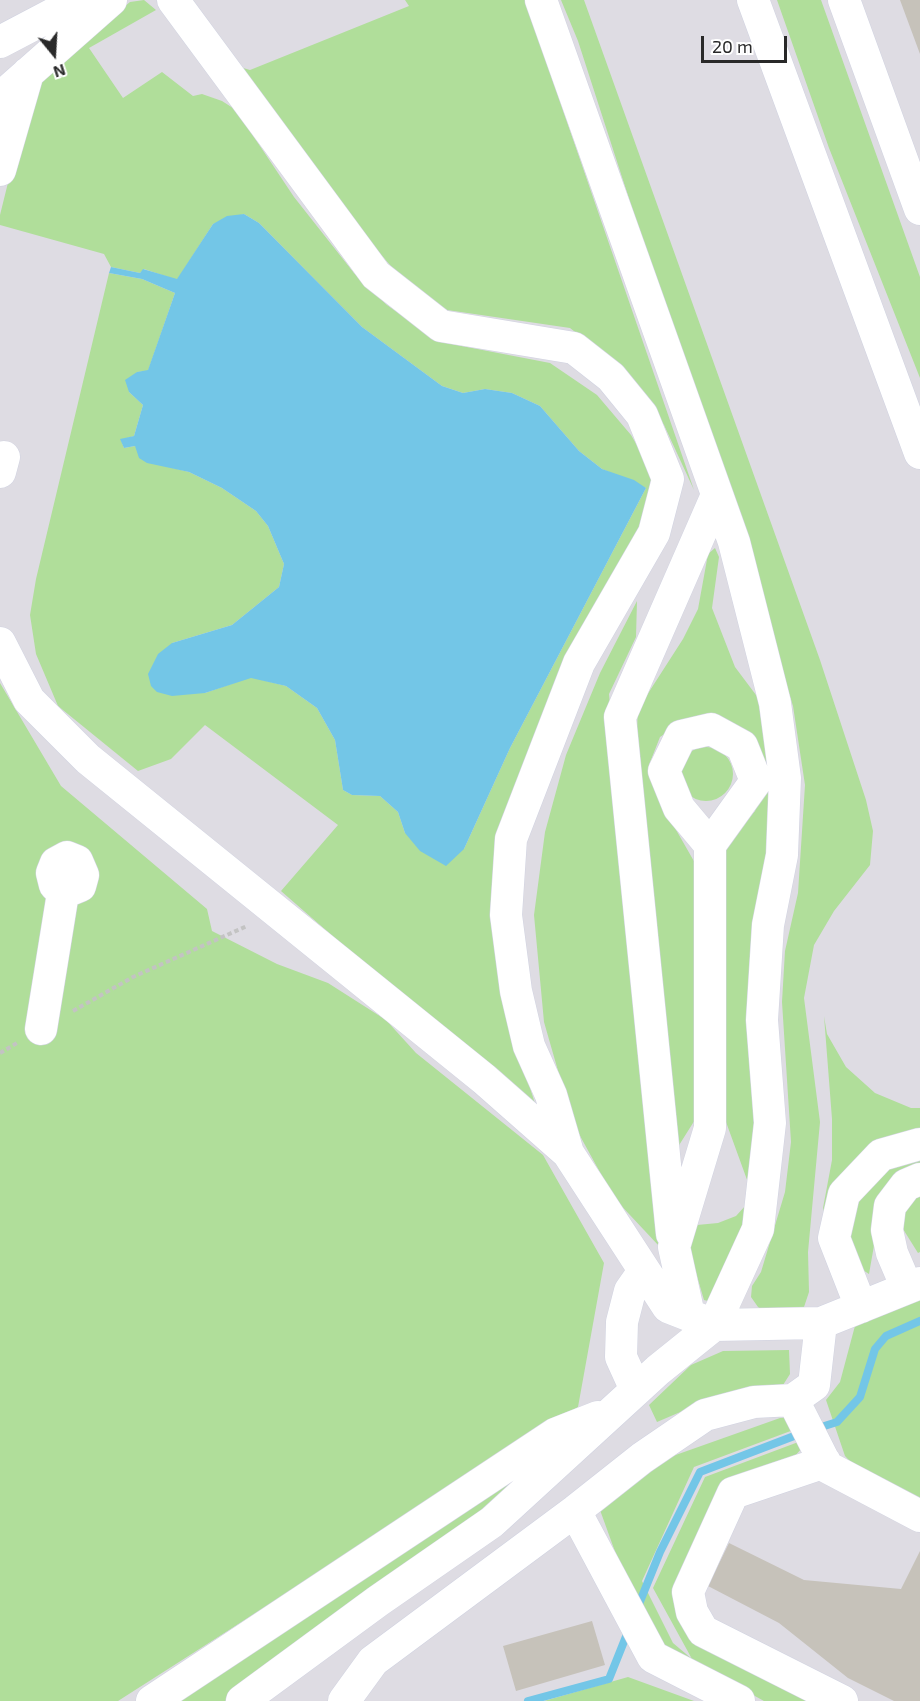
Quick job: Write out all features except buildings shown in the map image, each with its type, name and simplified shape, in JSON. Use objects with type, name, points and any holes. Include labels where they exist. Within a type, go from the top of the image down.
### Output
[{"type":"lane","points":[[0,42],[80,0]]},
{"type":"lane","points":[[0,98],[111,0]]},
{"type":"lane","points":[[173,0],[376,274],[441,326],[574,348],[611,377],[642,415],[668,479],[654,533],[579,663],[511,839],[506,915],[516,991],[529,1046],[551,1095],[568,1153]]},
{"type":"lane","points":[[242,1701],[378,1601],[492,1522],[625,1400],[702,1320],[758,1229],[770,1123],[762,1020],[768,925],[782,855],[785,778],[776,703],[734,542],[541,0]]},
{"type":"lane","points":[[753,0],[920,453]]},
{"type":"lane","points":[[844,0],[920,209]]},
{"type":"lane","points":[[0,170],[28,73]]},
{"type":"lane","points":[[702,1320],[674,1247],[620,717],[717,495]]},
{"type":"lane","points":[[0,643],[29,700],[88,759],[484,1079],[568,1153],[668,1307],[702,1320],[821,1323],[914,1285],[892,1253],[887,1230],[890,1206],[906,1185],[920,1179]]},
{"type":"lane","points":[[674,1247],[710,1128],[710,845]]},
{"type":"lane","points":[[41,1029],[63,893]]},
{"type":"lane","points":[[861,1307],[834,1238],[844,1194],[881,1155],[920,1144]]},
{"type":"lane","points":[[625,1400],[621,1357],[622,1322],[630,1291],[644,1271]]},
{"type":"lane","points":[[821,1323],[809,1431],[827,1467],[920,1516]]},
{"type":"lane","points":[[152,1701],[555,1434],[625,1400]]},
{"type":"lane","points":[[344,1701],[373,1661],[575,1511],[642,1458],[705,1415],[754,1402],[809,1431]]},
{"type":"lane","points":[[809,1431],[734,1492],[688,1592],[693,1612],[704,1631],[842,1701]]},
{"type":"lane","points":[[575,1511],[653,1657],[739,1701]]},
{"type":"path","points":[[0,1053],[133,977],[278,912]]},
{"type":"shaded area","points":[[0,0],[920,0],[920,1701],[0,1701]]},
{"type":"green space","points":[[144,0],[156,10],[89,48],[123,98],[162,72],[193,96],[202,94],[222,101],[236,110],[294,197],[354,273],[387,305],[441,342],[550,363],[597,395],[631,435],[652,471],[647,510],[636,542],[502,834],[518,1050],[539,1116],[281,891],[338,825],[205,725],[171,759],[138,771],[58,706],[36,654],[30,615],[36,579],[109,273],[142,279],[175,293],[148,371],[137,372],[129,392],[143,405],[134,436],[121,440],[124,448],[135,446],[169,467],[189,472],[222,488],[256,511],[268,526],[284,564],[279,587],[232,625],[172,643],[205,693],[251,677],[286,686],[317,708],[335,740],[343,790],[352,795],[380,796],[398,812],[405,833],[464,849],[510,748],[646,488],[602,469],[579,451],[540,406],[512,393],[485,389],[463,393],[442,386],[362,327],[259,223],[244,214],[213,224],[177,280],[144,269],[140,273],[111,267],[104,254],[0,225],[0,215],[27,106],[51,68],[130,2]]},
{"type":"green space","points":[[405,0],[525,0],[694,490],[664,425],[614,362],[570,328],[447,310],[406,284],[339,205],[230,64],[250,70],[409,6]]},
{"type":"green space","points":[[561,0],[584,0],[820,660],[866,800],[873,831],[870,865],[834,911],[814,945],[804,998],[820,1122],[808,1252],[809,1292],[804,1307],[793,1315],[771,1316],[758,1307],[751,1297],[752,1286],[761,1272],[785,1192],[791,1142],[782,1002],[785,951],[798,893],[805,785],[793,706],[578,41]]},
{"type":"green space","points":[[777,0],[821,0],[920,277],[920,378],[829,148]]},
{"type":"green space","points":[[715,548],[719,557],[712,608],[735,667],[759,699],[780,781],[753,1225],[712,1302],[704,1300],[688,1246],[697,1225],[718,1223],[736,1216],[746,1205],[750,1188],[726,1122],[721,870],[727,844],[755,811],[762,777],[684,721],[660,737],[649,765],[659,800],[695,863],[698,1115],[676,1150],[637,728],[638,709],[683,639],[698,609],[708,554]]},
{"type":"green space","points":[[637,601],[636,637],[609,694],[659,1246],[614,1198],[573,1123],[544,1022],[534,915],[545,832],[566,755],[600,673]]},
{"type":"green space","points":[[0,683],[61,786],[207,909],[212,931],[277,964],[328,983],[386,1020],[416,1053],[543,1155],[604,1263],[578,1407],[118,1701],[0,1701]]},
{"type":"green space","points":[[701,747],[711,747],[721,751],[729,759],[733,774],[729,789],[721,797],[711,801],[701,801],[691,797],[683,789],[679,779],[679,769],[683,759],[691,751]]},
{"type":"green space","points":[[824,1016],[827,1034],[846,1067],[875,1093],[911,1108],[920,1108],[920,1135],[825,1216],[823,1208],[832,1160],[832,1119]]},
{"type":"green space","points":[[920,1153],[920,1174],[876,1234],[869,1274],[852,1263],[845,1236],[851,1197],[871,1172]]},
{"type":"green space","points":[[920,1195],[920,1252],[918,1253],[903,1229],[903,1217],[909,1202]]},
{"type":"green space","points":[[920,1296],[920,1504],[868,1480],[845,1456],[826,1400],[840,1382],[856,1322]]},
{"type":"green space","points":[[789,1350],[790,1374],[783,1385],[678,1413],[657,1422],[649,1405],[691,1365],[723,1351]]},
{"type":"green space","points":[[792,1417],[796,1429],[694,1467],[642,1581],[673,1643],[692,1659],[653,1588],[705,1477],[801,1441],[803,1447],[793,1458],[726,1482],[676,1597],[822,1701],[764,1701],[664,1646],[626,1582],[600,1510],[670,1457],[780,1418]]},
{"type":"green space","points":[[563,1442],[450,1542],[225,1701],[168,1701]]},
{"type":"green space","points":[[628,1677],[694,1701],[544,1701]]},
{"type":"water","points":[[244,214],[259,223],[362,327],[442,386],[463,393],[485,389],[512,393],[540,406],[579,451],[602,469],[634,480],[646,488],[510,748],[464,849],[446,866],[420,851],[405,833],[398,812],[380,796],[352,795],[343,790],[335,740],[317,708],[286,686],[251,678],[205,693],[172,696],[157,692],[151,686],[148,674],[158,654],[172,643],[232,625],[279,587],[284,564],[268,526],[256,511],[222,488],[189,472],[147,463],[139,458],[135,446],[124,448],[120,439],[134,436],[143,405],[129,392],[125,380],[137,372],[148,370],[175,293],[142,279],[109,273],[111,267],[140,273],[143,269],[177,279],[213,224],[227,216]]},
{"type":"waterway","points":[[815,1429],[837,1422],[860,1397],[875,1349],[886,1336],[920,1321]]},
{"type":"waterway","points":[[637,1609],[660,1552],[700,1472],[802,1433]]},
{"type":"waterway","points":[[528,1701],[609,1679],[629,1629]]}]
